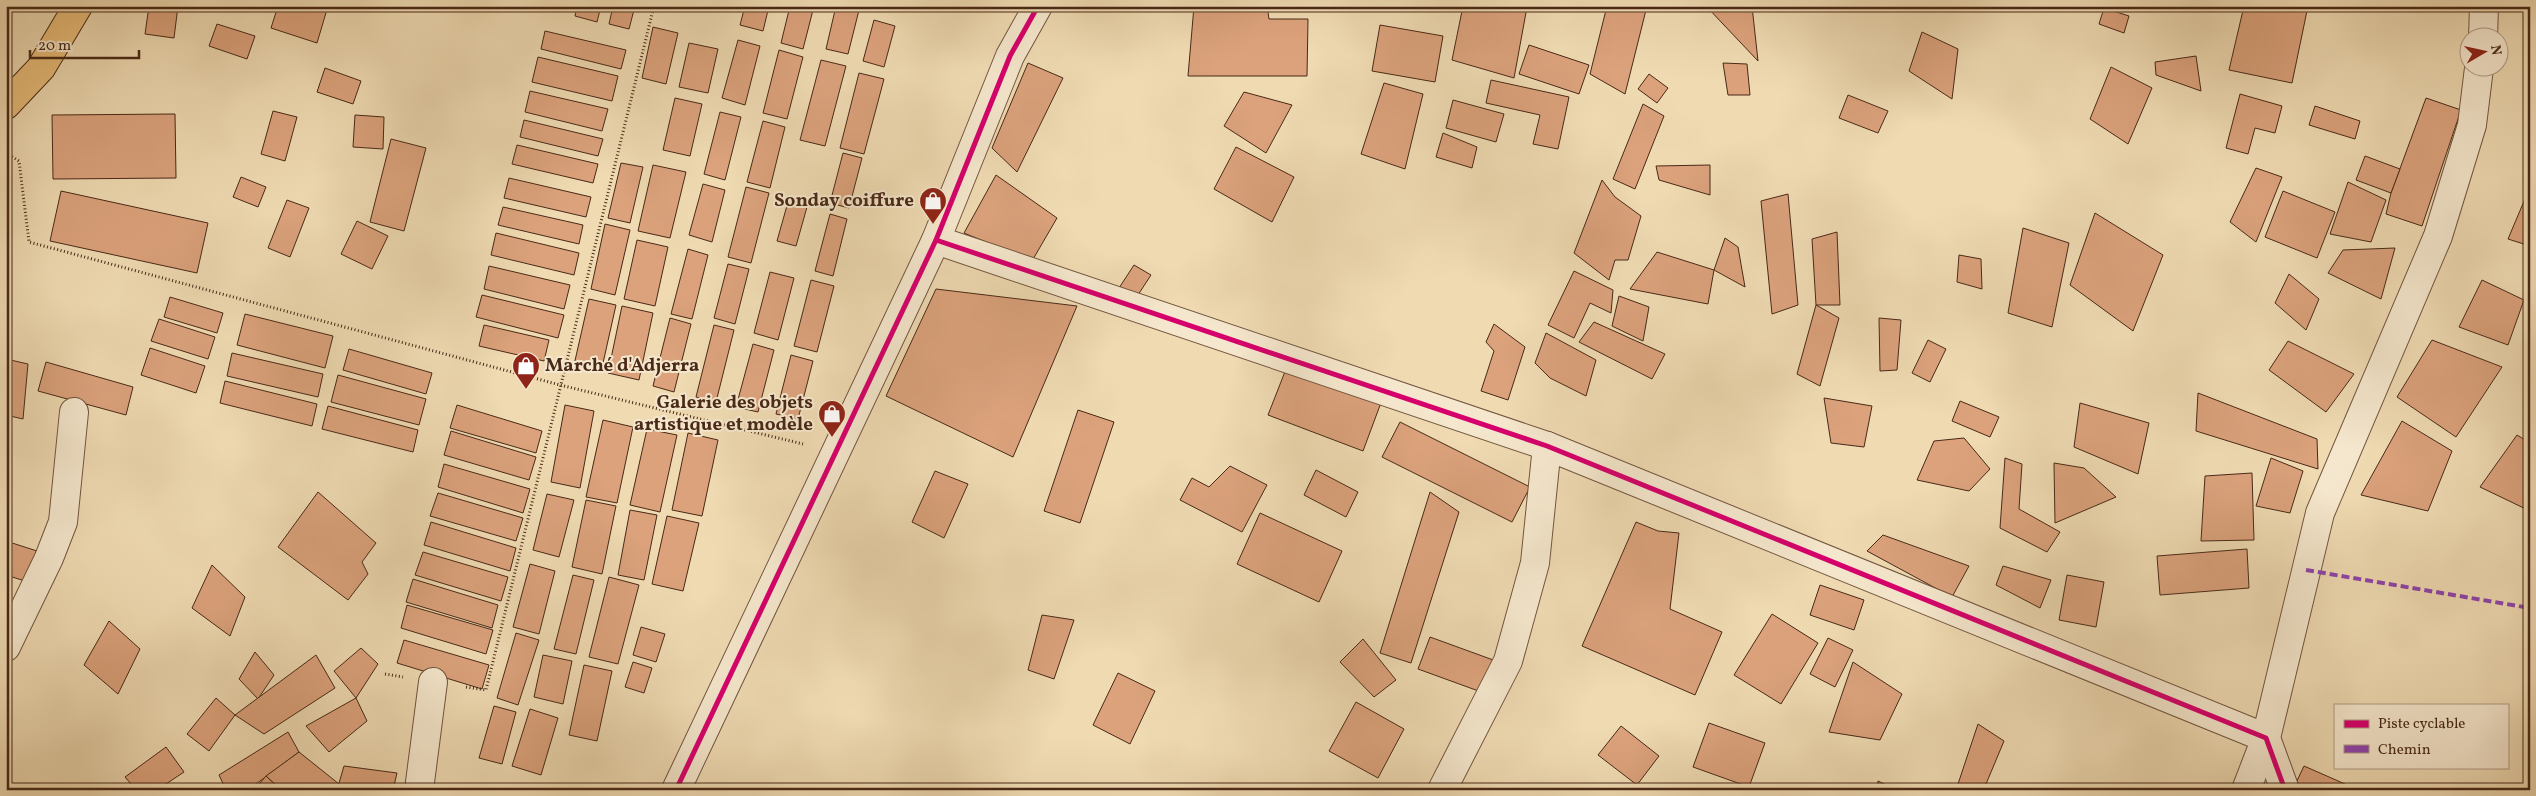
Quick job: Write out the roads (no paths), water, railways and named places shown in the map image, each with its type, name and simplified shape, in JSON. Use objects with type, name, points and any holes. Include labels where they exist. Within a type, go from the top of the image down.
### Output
[{"type":"main road","points":[[6,105],[40,68],[78,6]]},
{"type":"street","points":[[676,790],[936,240],[1010,56],[1038,6]]},
{"type":"street","points":[[2483,28],[2484,6]]},
{"type":"street","points":[[2246,790],[2266,738],[2320,513],[2438,236],[2472,125],[2479,78]]},
{"type":"street","points":[[936,240],[1547,446],[2266,738],[2285,790]]},
{"type":"street","points":[[6,647],[49,558],[63,522],[74,412]]},
{"type":"street","points":[[1442,790],[1508,661],[1535,563],[1547,446]]},
{"type":"street","points":[[419,790],[434,682]]},
{"type":"place","name":"Sonday coiffure","points":[[933,225]]},
{"type":"place","name":"Marché d'Adjerra","points":[[526,390]]},
{"type":"place","name":"Galerie des objets artistique et modèle","points":[[832,438]]}]
